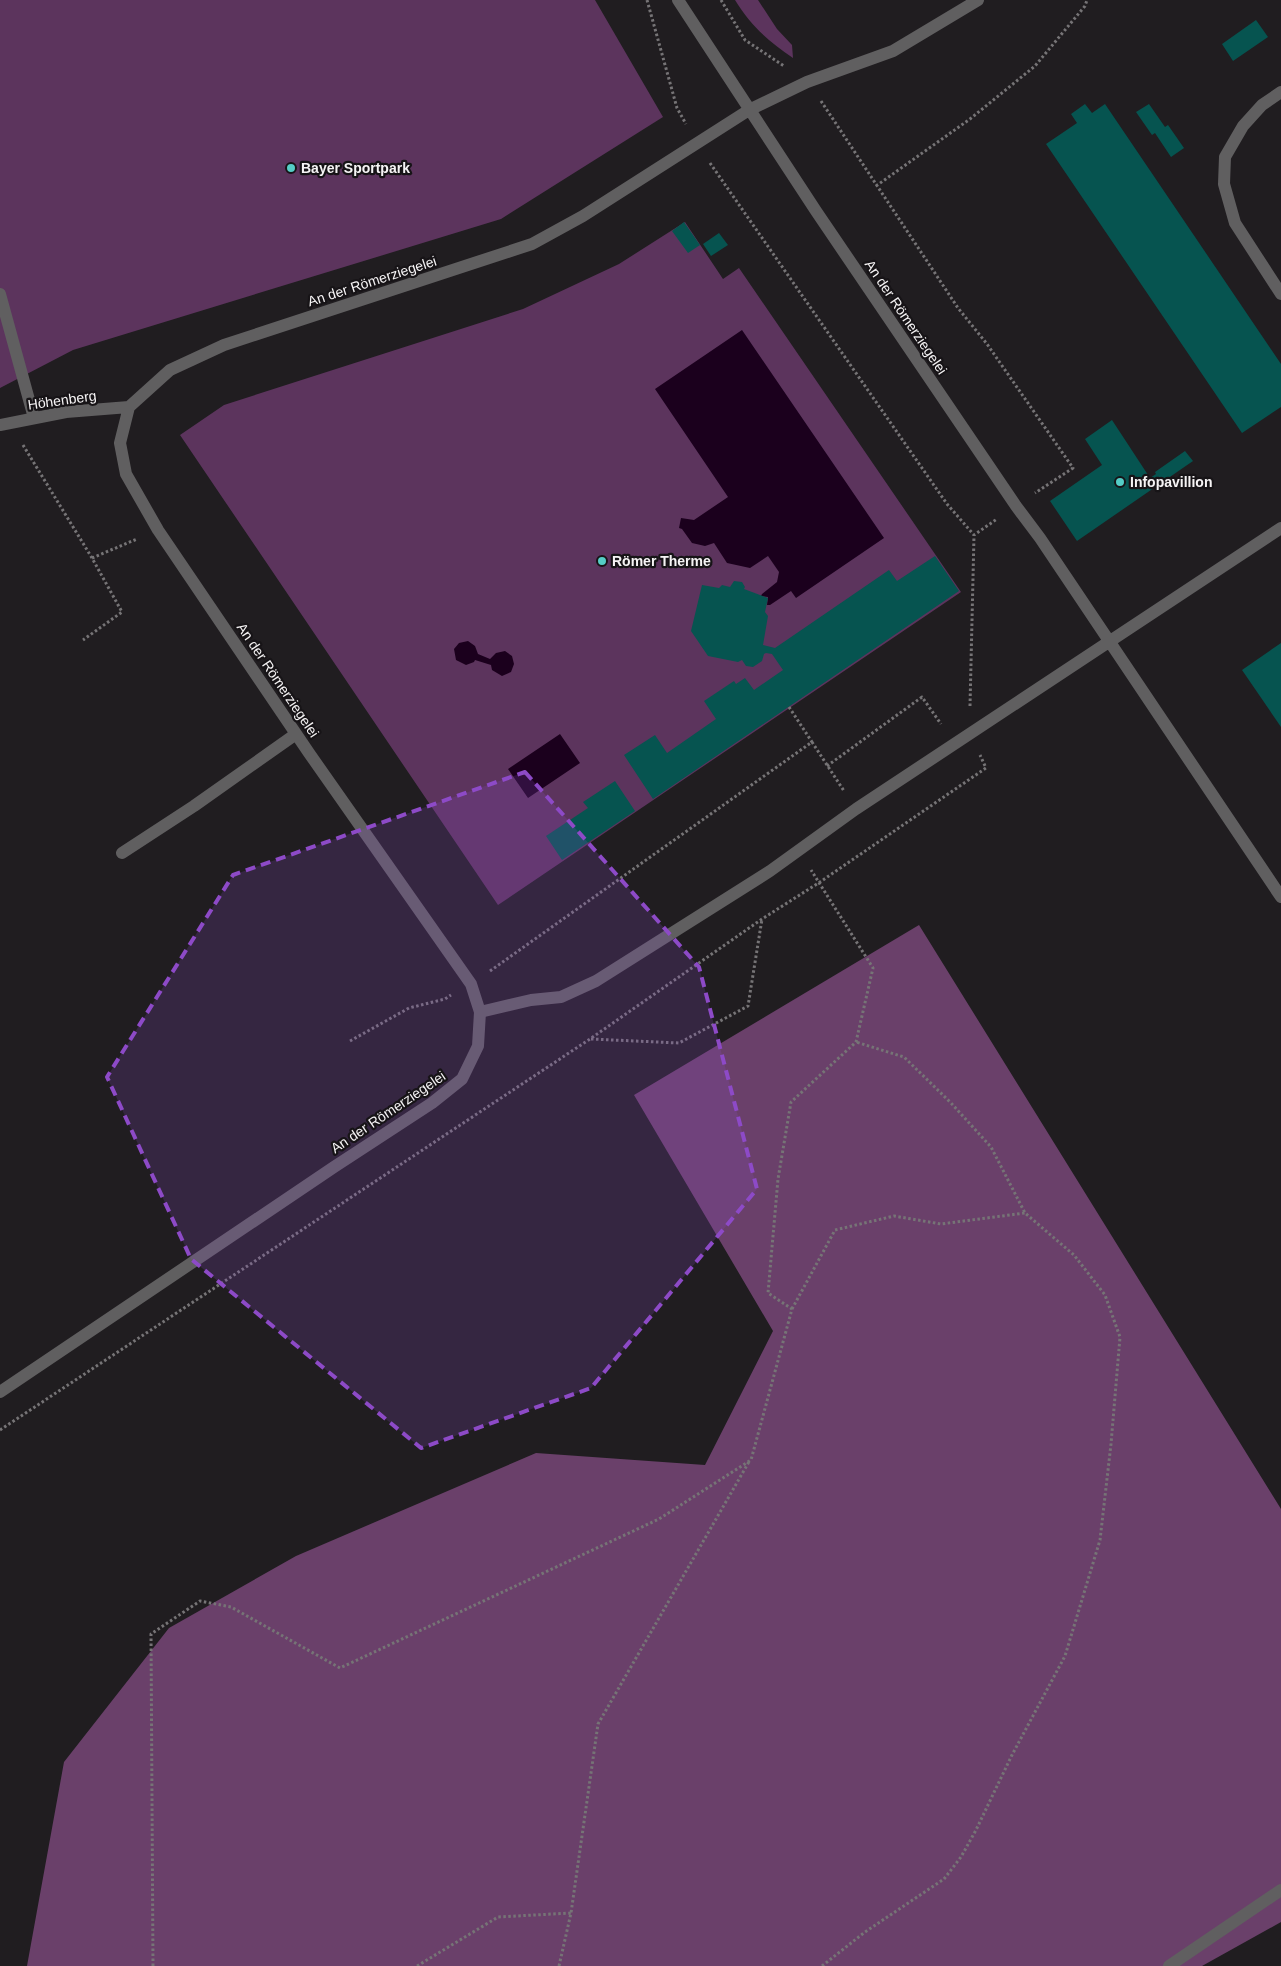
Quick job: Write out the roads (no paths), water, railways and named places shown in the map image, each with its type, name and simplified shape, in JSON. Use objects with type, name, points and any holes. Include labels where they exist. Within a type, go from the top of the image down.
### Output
[{"type":"street","name":"An der Römerziegelei","points":[[678,0],[749,110],[1281,897]]},
{"type":"street","points":[[749,110],[807,82],[892,51],[978,0]]},
{"type":"street","points":[[1281,92],[1262,105],[1243,126],[1225,157],[1224,184],[1235,223],[1281,294]]},
{"type":"street","name":"An der Römerziegelei","points":[[0,1392],[432,1103],[462,1079],[478,1046],[480,1012],[471,984],[296,734],[158,530],[126,474],[120,443],[129,407],[170,370],[224,345],[532,244],[583,216],[749,110]]},
{"type":"street","points":[[0,294],[34,418]]},
{"type":"street","name":"Höhenberg","points":[[4,424],[66,412],[129,407]]},
{"type":"street","points":[[480,1012],[531,1000],[561,997],[596,982],[798,852],[856,809],[1281,528]]},
{"type":"street","points":[[122,853],[194,806],[296,734]]},
{"type":"street","points":[[1169,1966],[1281,1890]]},
{"type":"place","name":"Bayer Sportpark","points":[[291,168]]},
{"type":"place","name":"Infopavillion","points":[[1120,482]]},
{"type":"place","name":"Römer Therme","points":[[602,561]]}]
